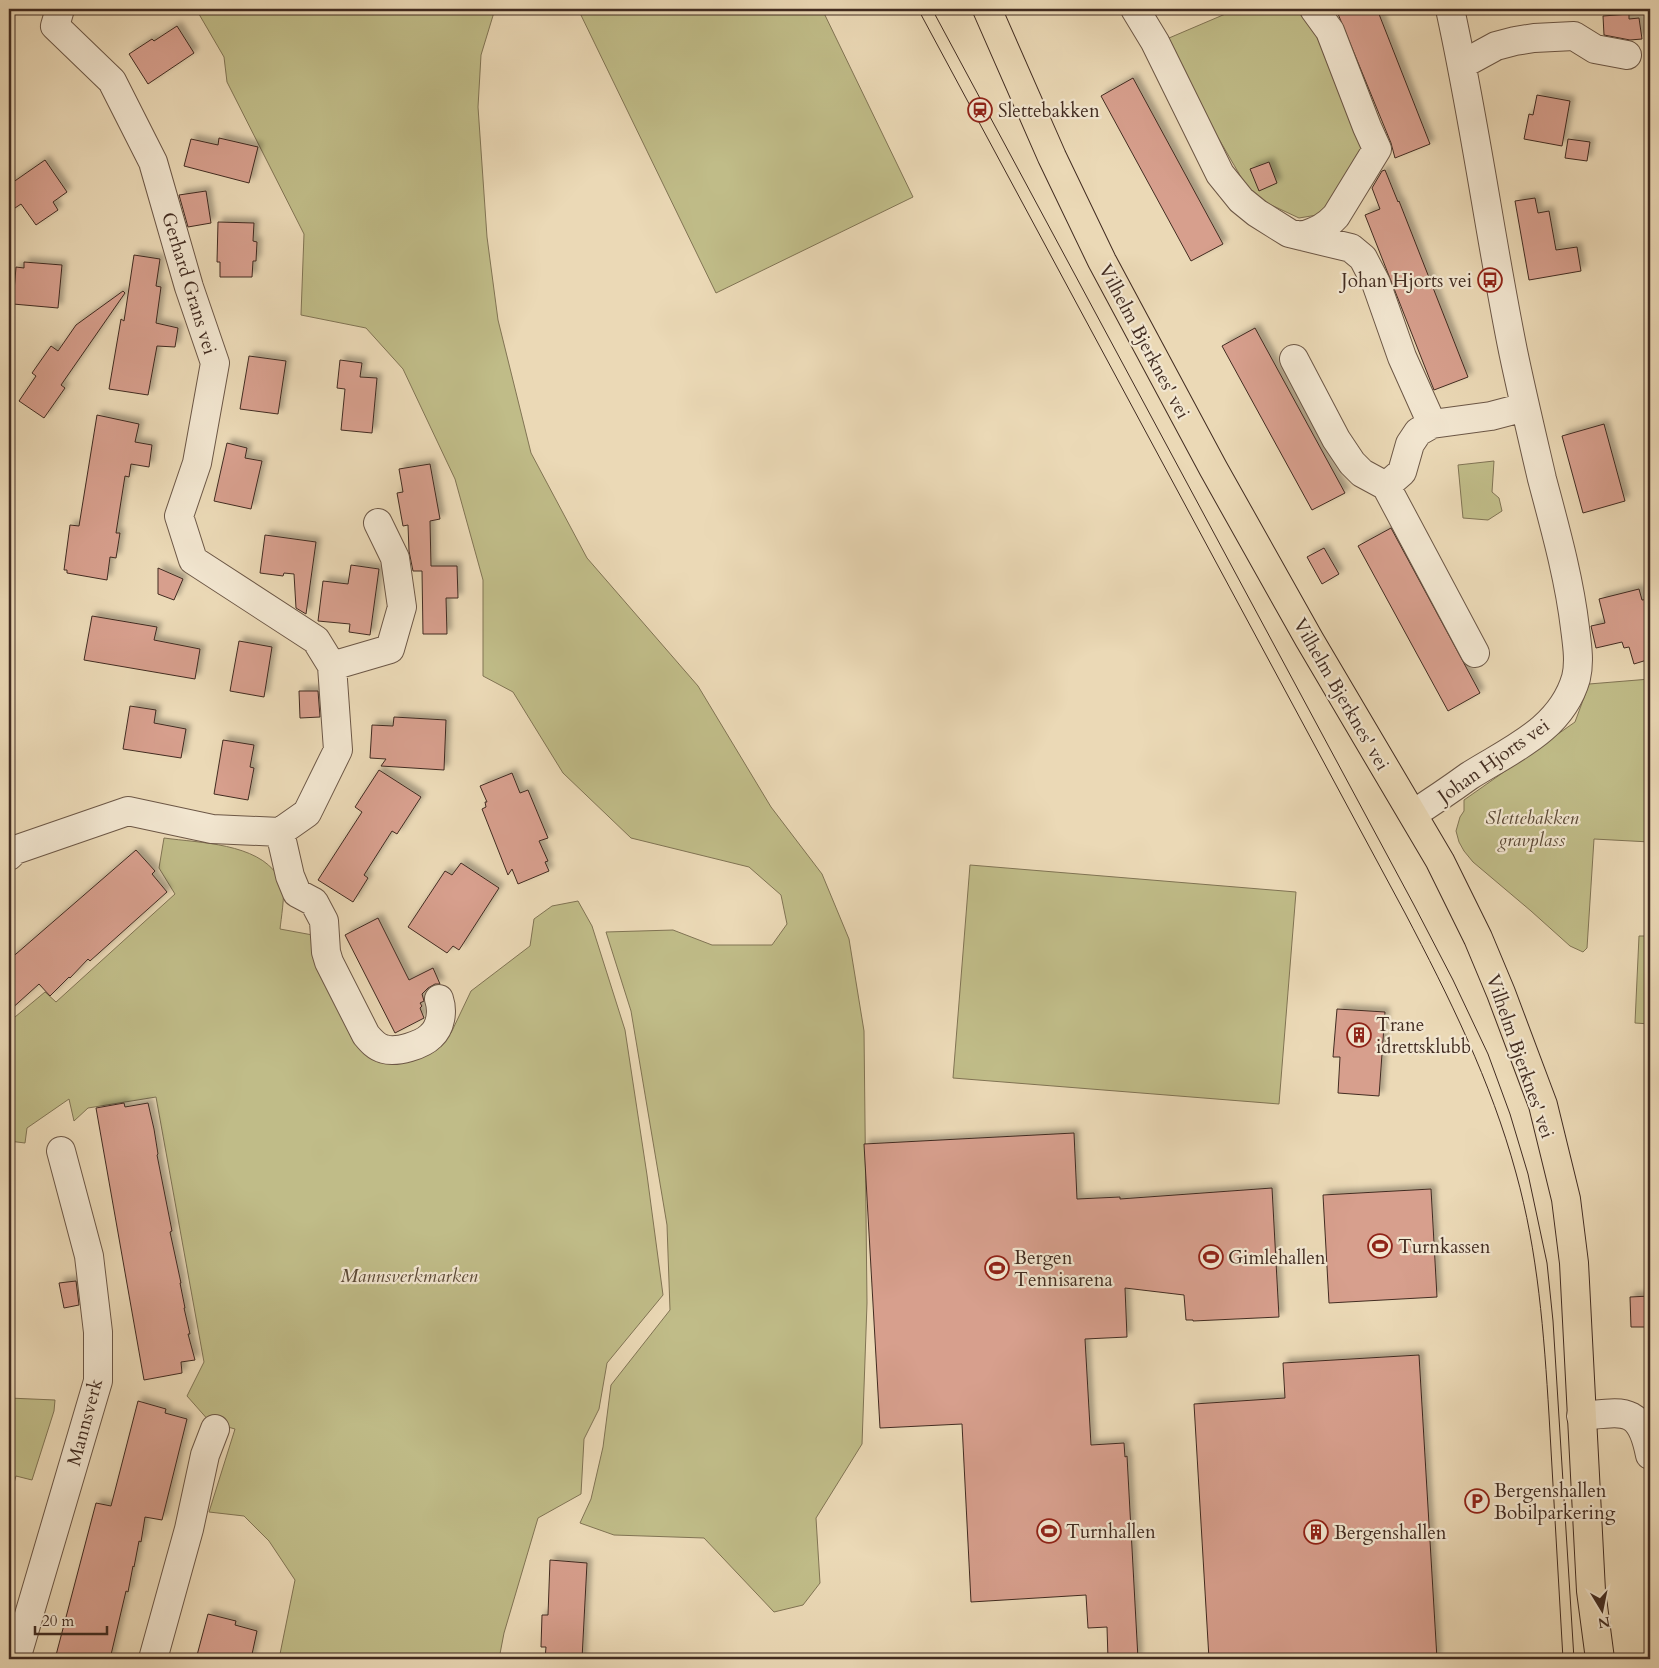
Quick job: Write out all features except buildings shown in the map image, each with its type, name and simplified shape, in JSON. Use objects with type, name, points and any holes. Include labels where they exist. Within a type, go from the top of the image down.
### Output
[{"type":"main road","name":"Vilhelm Bjerknes' vei","points":[[987,9],[1052,157],[1102,261],[1304,631],[1440,861],[1478,938],[1543,1105],[1566,1199],[1575,1280],[1591,1591],[1600,1659]]},
{"type":"street","name":"Gerhard Grans vei","points":[[60,9],[55,26],[112,81],[153,162],[189,287],[215,363],[197,464],[179,516],[194,560],[316,640],[332,666],[338,750],[307,813],[280,832]]},
{"type":"street","points":[[1135,9],[1155,42],[1220,174],[1241,200],[1257,213],[1289,233],[1351,248],[1362,258],[1376,283],[1402,357],[1432,424]]},
{"type":"street","points":[[1302,236],[1319,231],[1336,216],[1377,149],[1367,128],[1330,31],[1314,9]]},
{"type":"street","name":"Johan Hjorts vei","points":[[1413,814],[1516,748],[1548,725],[1560,710],[1576,677],[1578,655],[1573,610],[1561,547],[1525,407],[1488,217],[1462,64],[1450,9]]},
{"type":"street","points":[[1462,64],[1496,46],[1515,40],[1574,36],[1596,49],[1627,56]]},
{"type":"street","points":[[1294,359],[1336,439],[1352,463],[1362,474],[1386,486],[1475,653]]},
{"type":"street","points":[[1386,486],[1402,472],[1410,444],[1418,432],[1432,424],[1490,416],[1525,407]]},
{"type":"street","points":[[332,666],[390,649],[402,607],[395,558],[378,523]]},
{"type":"street","points":[[9,856],[15,850],[128,811],[212,829],[280,832],[290,876],[297,893],[314,902],[324,921],[326,952],[329,962],[366,1035],[373,1043],[383,1049],[399,1050],[409,1048],[430,1037],[441,1017],[439,1000]]},
{"type":"street","name":"Mannsverk","points":[[16,1659],[98,1381],[98,1332],[89,1256],[61,1151]]},
{"type":"street","points":[[1581,1416],[1620,1413],[1633,1416],[1640,1423],[1644,1432],[1650,1455]]},
{"type":"street","points":[[154,1659],[189,1529],[205,1455],[215,1429]]},
{"type":"green space","points":[[196,9],[495,9],[481,55],[478,107],[487,237],[498,320],[531,453],[587,558],[698,686],[771,807],[822,874],[849,939],[864,1031],[867,1303],[862,1444],[816,1518],[820,1583],[803,1605],[774,1612],[704,1538],[614,1535],[580,1523],[591,1499],[603,1447],[611,1385],[670,1310],[667,1225],[631,1011],[606,932],[673,930],[712,945],[772,945],[787,924],[781,895],[749,867],[631,838],[563,773],[513,692],[483,676],[483,580],[455,479],[403,369],[366,328],[301,315],[304,234],[227,82],[224,57]]},
{"type":"green space","points":[[578,9],[822,9],[913,197],[716,293]]},
{"type":"green space","points":[[1237,9],[1304,9],[1368,148],[1323,214],[1299,218],[1252,196],[1162,41]]},
{"type":"green space","points":[[1494,461],[1492,492],[1499,498],[1502,511],[1488,520],[1463,518],[1458,465]]},
{"type":"green space","name":"Slettebakken gravplass","points":[[1650,679],[1650,842],[1594,839],[1587,948],[1583,952],[1570,946],[1473,862],[1459,842],[1456,831],[1464,811],[1464,800],[1575,722],[1589,684]]},
{"type":"green space","name":"Mannsverkmarken","points":[[164,838],[227,846],[256,857],[269,865],[283,885],[280,929],[318,936],[372,1053],[440,1041],[451,1033],[471,991],[530,946],[534,919],[552,906],[578,901],[592,926],[625,1030],[663,1295],[607,1363],[599,1409],[584,1439],[581,1494],[538,1518],[504,1633],[499,1659],[279,1659],[295,1580],[269,1541],[244,1516],[209,1512],[235,1429],[210,1422],[187,1396],[204,1362],[156,1097],[88,1108],[74,1121],[69,1099],[27,1128],[25,1143],[9,1141],[9,1022],[45,992],[56,1002],[175,894],[159,868]]},
{"type":"green space","points":[[970,865],[1296,892],[1279,1104],[953,1078]]},
{"type":"green space","points":[[1639,936],[1650,936],[1650,962],[1646,966],[1646,975],[1650,984],[1650,1024],[1635,1023]]},
{"type":"green space","points":[[9,1398],[55,1400],[54,1411],[32,1480],[16,1476],[14,1483],[9,1483]]},
{"type":"tram line","points":[[918,9],[1405,913],[1468,1040],[1494,1105],[1506,1139],[1524,1203],[1539,1293],[1547,1385],[1563,1659]]},
{"type":"tram line","points":[[932,9],[1414,905],[1453,980],[1488,1054],[1510,1114],[1528,1174],[1547,1263],[1553,1321],[1574,1659]]},
{"type":"place","name":"Slettebakken","points":[[980,110]]},
{"type":"place","name":"Johan Hjorts vei","points":[[1490,280]]},
{"type":"place","name":"Trane idrettsklubb","points":[[1359,1035]]},
{"type":"place","name":"Turnkassen","points":[[1380,1246]]},
{"type":"place","name":"Gimlehallen","points":[[1211,1257]]},
{"type":"place","name":"Bergen Tennisarena","points":[[997,1268]]},
{"type":"place","name":"Bergenshallen Bobilparkering","points":[[1477,1501]]},
{"type":"place","name":"Turnhallen","points":[[1049,1531]]},
{"type":"place","name":"Bergenshallen","points":[[1316,1532]]}]
